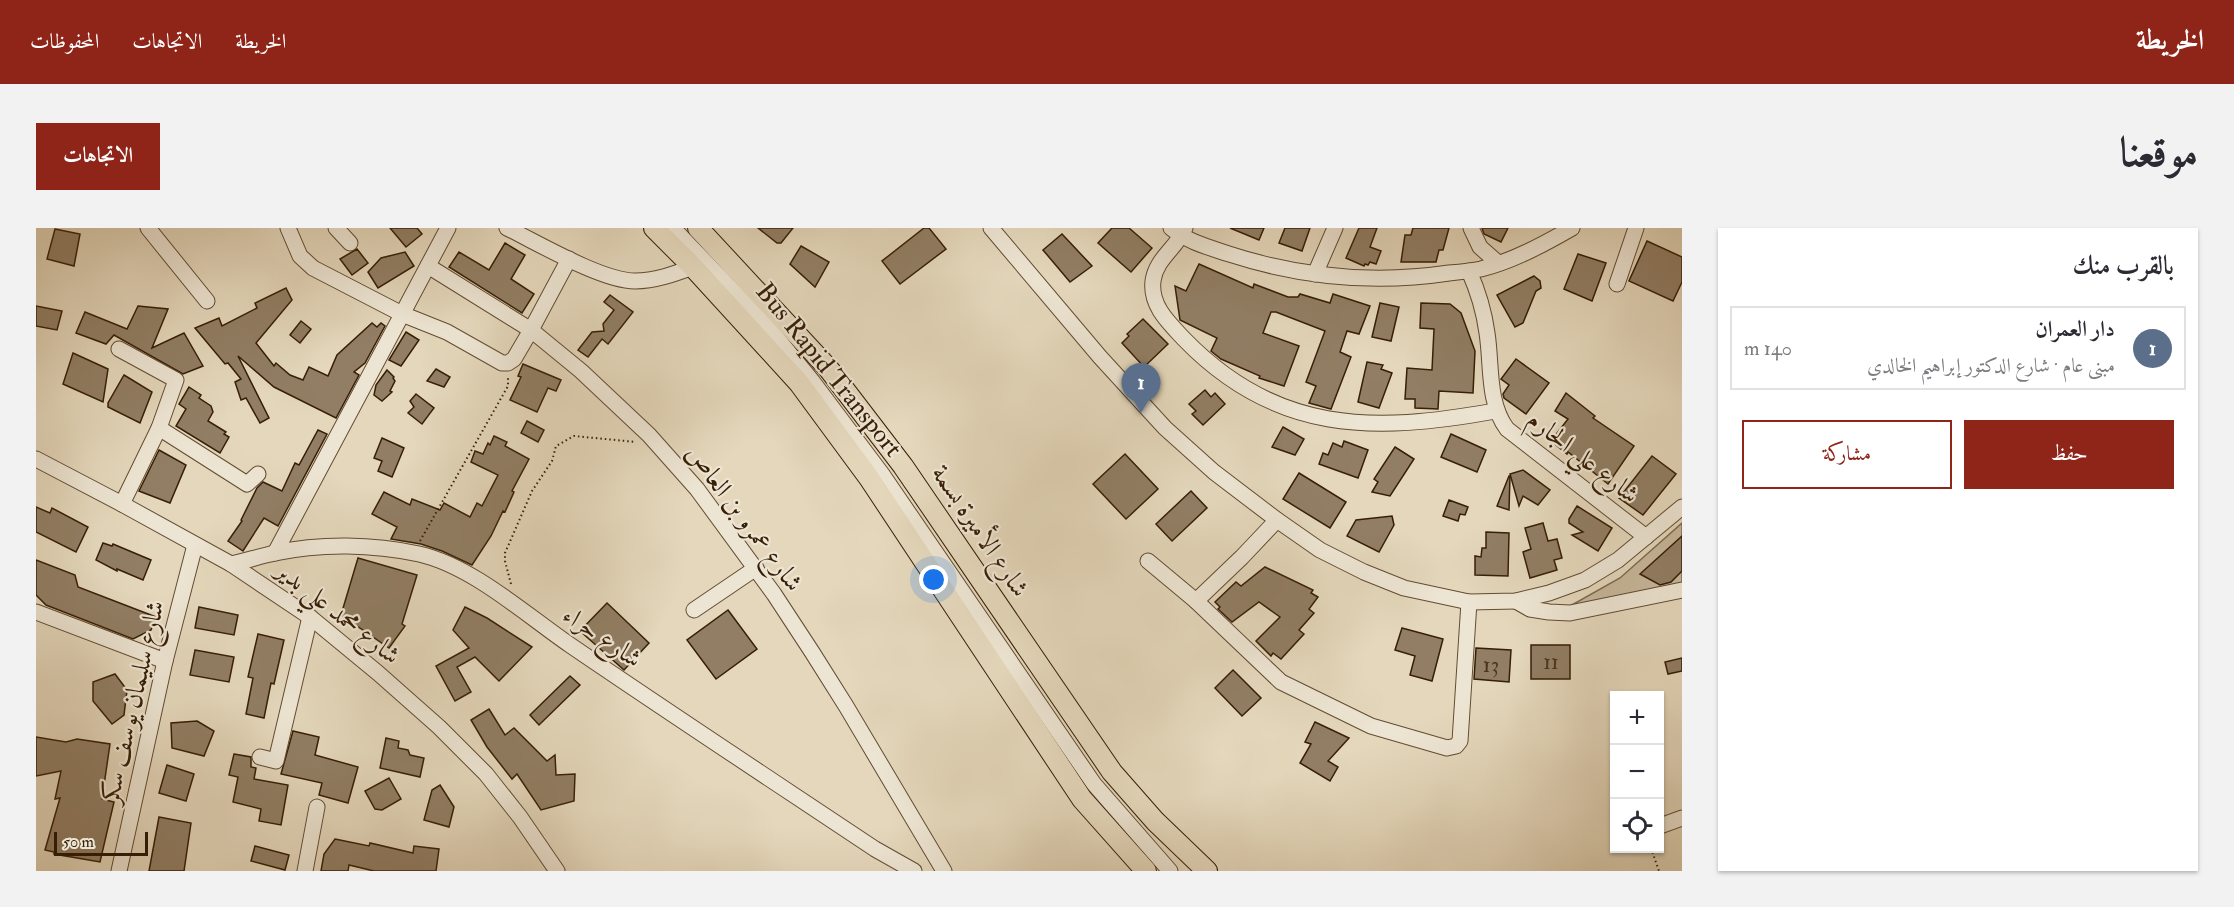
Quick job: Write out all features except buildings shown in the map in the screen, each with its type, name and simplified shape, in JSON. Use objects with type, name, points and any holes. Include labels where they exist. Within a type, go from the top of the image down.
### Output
[{"type":"main road","points":[[654,228],[799,382],[876,488],[1082,799],[1146,871]]},
{"type":"main road","name":"شارع الأميرة بسمة","points":[[698,228],[828,368],[903,466],[1112,772],[1155,820],[1207,871]]},
{"type":"street","points":[[148,228],[207,301]]},
{"type":"street","points":[[288,228],[300,256],[313,268],[402,314],[447,332],[502,363],[512,361],[569,259]]},
{"type":"street","points":[[336,228],[350,243]]},
{"type":"street","points":[[275,553],[448,228]]},
{"type":"street","points":[[507,228],[569,259],[622,280],[656,279],[693,267]]},
{"type":"street","name":"Bus Rapid Transport","points":[[672,228],[768,327],[813,381],[882,474],[1094,784],[1170,871]]},
{"type":"street","points":[[992,228],[1100,357],[1165,428],[1214,472],[1277,520],[1320,550],[1364,572],[1404,588],[1469,602],[1516,601],[1549,593],[1585,580],[1618,560],[1682,507]]},
{"type":"street","points":[[1315,274],[1335,228]]},
{"type":"street","points":[[1471,228],[1480,247],[1498,262]]},
{"type":"street","points":[[1495,411],[1461,417],[1374,424],[1318,418],[1286,409],[1253,393],[1205,360],[1163,317],[1155,302],[1152,284],[1155,270],[1179,231],[1245,259],[1315,274],[1358,279],[1400,279],[1469,271],[1541,245],[1572,228]]},
{"type":"street","points":[[1617,284],[1636,228]]},
{"type":"street","name":"شارع عمرو بن العاص","points":[[428,266],[531,330],[581,371],[657,444],[697,489],[756,568],[846,706],[944,871]]},
{"type":"street","name":"شارع علي الجارم","points":[[1469,271],[1483,306],[1495,411],[1507,429],[1646,537]]},
{"type":"street","points":[[119,349],[176,380],[159,428],[122,504]]},
{"type":"street","points":[[159,428],[247,484],[258,474]]},
{"type":"street","name":"شارع محمد علي بدير","points":[[36,459],[231,564],[310,617],[378,673],[486,774],[520,817],[557,871]]},
{"type":"street","points":[[1196,601],[1277,520]]},
{"type":"street","name":"شارع سليمان يوسف سكر","points":[[119,871],[165,661],[195,545]]},
{"type":"street","name":"شارع حراء","points":[[231,564],[275,553],[348,546],[374,547],[413,554],[451,566],[480,582],[875,849],[914,871]]},
{"type":"street","points":[[1148,561],[1196,601],[1281,682],[1371,726],[1412,740],[1447,748],[1456,746],[1460,741],[1469,602]]},
{"type":"street","points":[[694,610],[756,568]]},
{"type":"street","points":[[1516,601],[1530,609],[1570,613],[1682,590]]},
{"type":"street","points":[[36,612],[165,661]]},
{"type":"street","points":[[260,757],[276,761],[310,617]]},
{"type":"street","points":[[305,871],[317,807]]},
{"type":"street","points":[[1664,824],[1682,818]]},
{"type":"path","points":[[413,554],[508,386]]},
{"type":"path","points":[[514,606],[515,595],[505,561],[505,553],[532,491],[552,461],[556,446],[574,436],[657,444]]},
{"type":"path","points":[[1652,853],[1659,871]]},
{"type":"shaded area","points":[[1682,523],[1682,585],[1563,610],[1620,578]]},
{"type":"place","name":"دار العمران","points":[[1141,413]]}]
